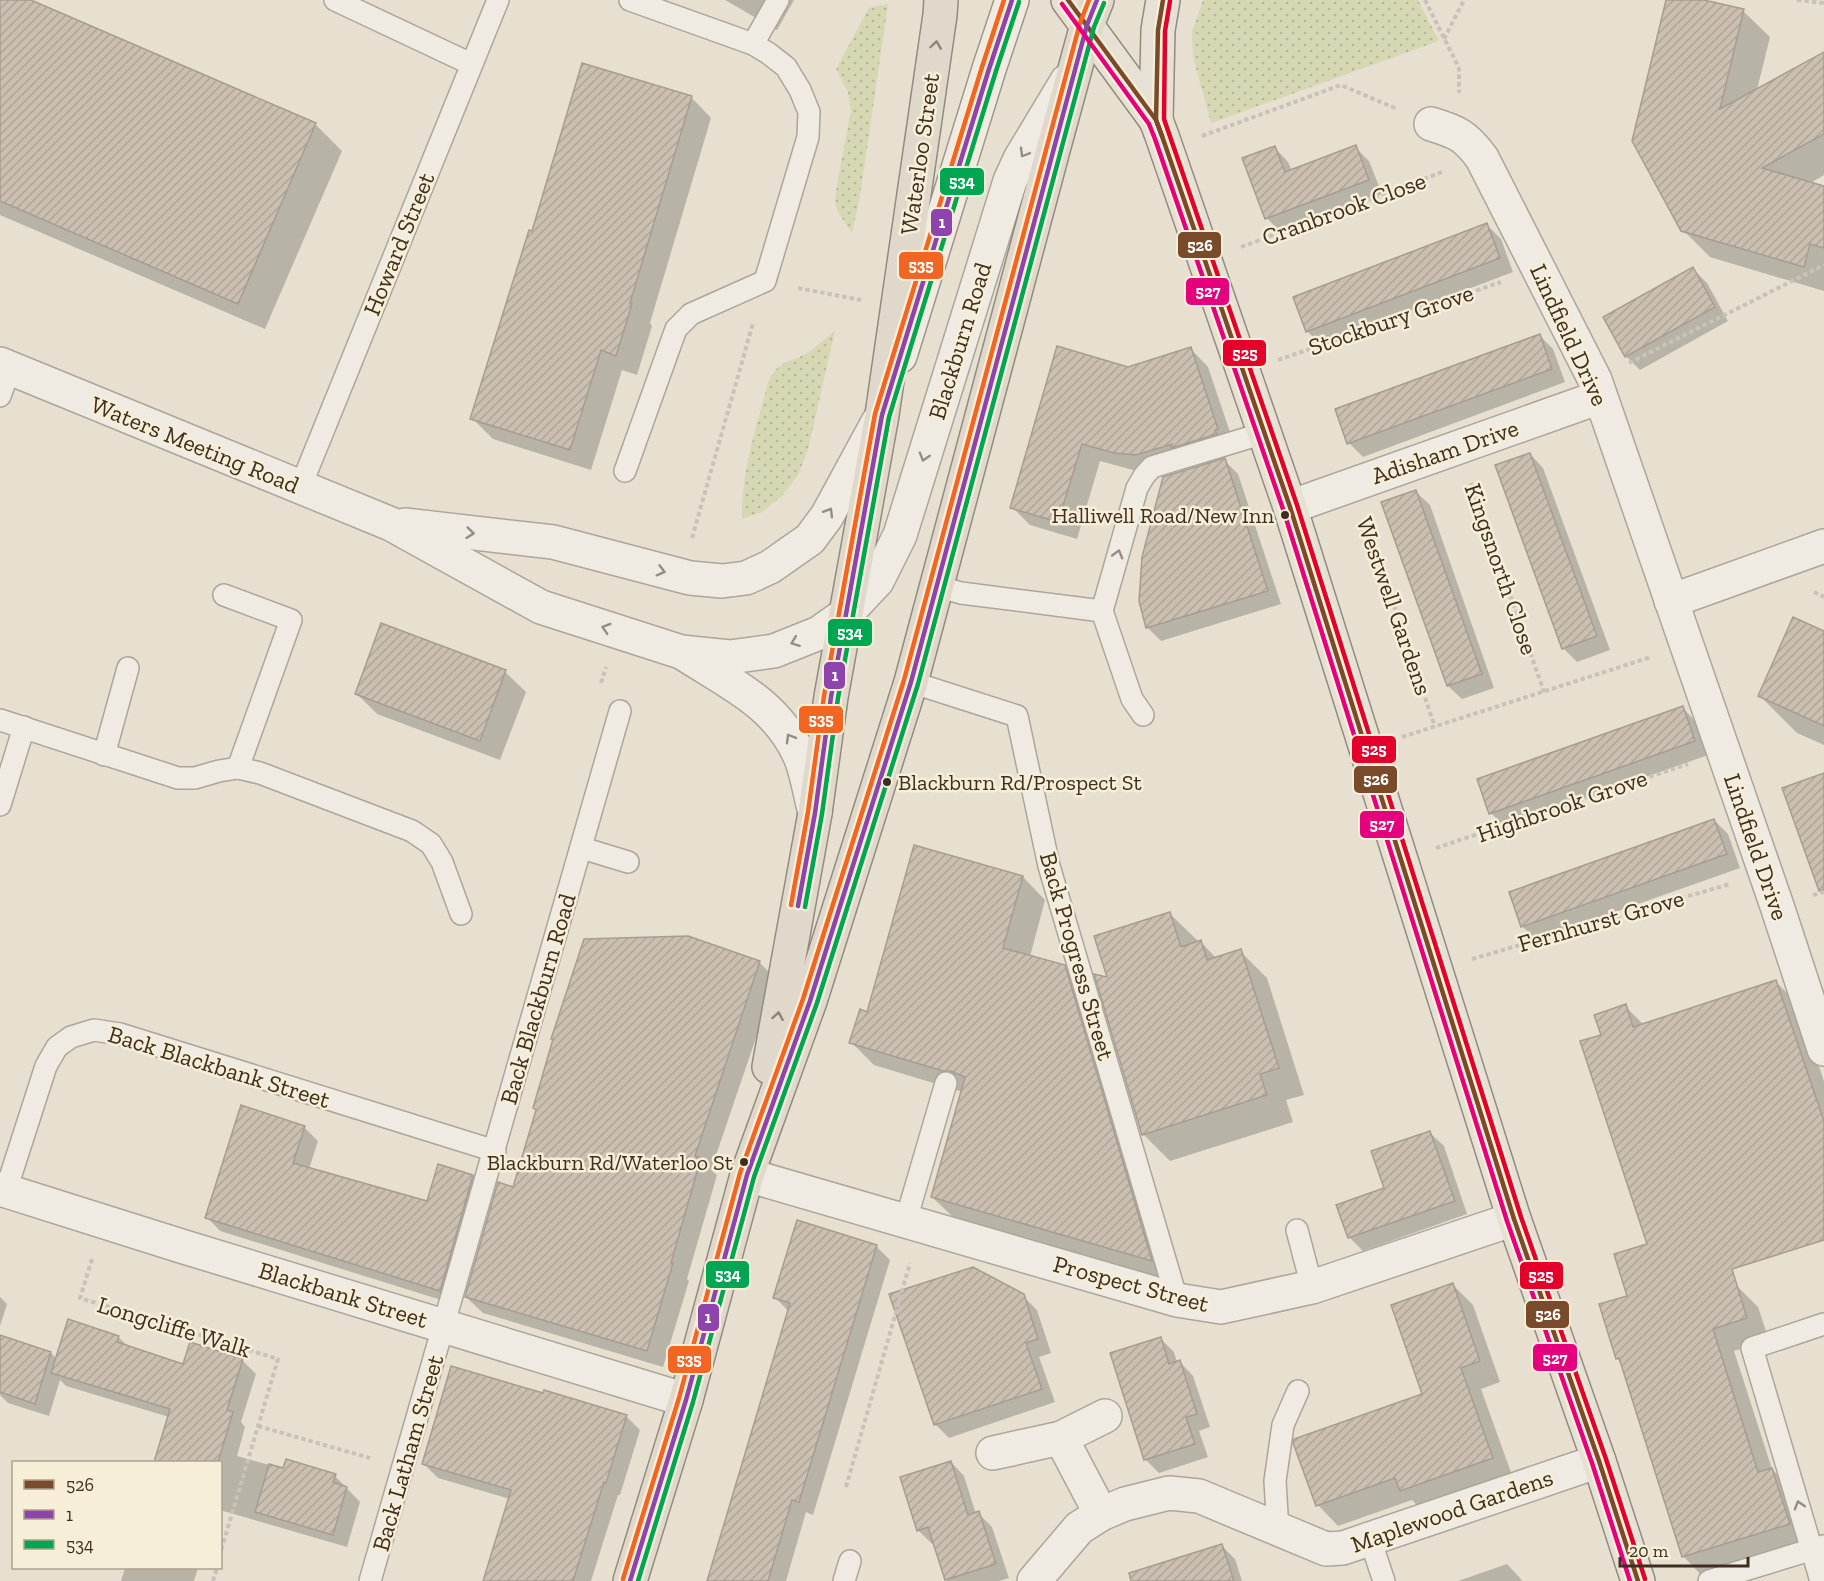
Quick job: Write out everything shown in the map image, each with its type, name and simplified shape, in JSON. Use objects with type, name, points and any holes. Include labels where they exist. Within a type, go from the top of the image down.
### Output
[{"type":"highway","name":"Waterloo Street","points":[[882,415],[940,15],[940,0]]},
{"type":"highway","name":"Blackburn Road","points":[[630,1581],[686,1400],[750,1166],[810,1000],[911,682],[1076,67],[1084,8]]},
{"type":"highway","name":"Blackburn Road","points":[[750,1166],[815,813],[831,697],[882,415]]},
{"type":"main road","points":[[1161,134],[1158,30],[1163,0]]},
{"type":"main road","points":[[1084,8],[1161,134],[1290,507],[1514,1218],[1599,1461],[1638,1581]]},
{"type":"street","name":"Blackburn Road","points":[[882,415],[1012,0]]},
{"type":"street","name":"Blackburn Road","points":[[846,614],[877,581],[900,535],[1010,181],[1020,159],[1076,67]]},
{"type":"street","name":"Lindfield Drive","points":[[1444,128],[1471,142],[1482,158],[1598,388],[1824,1049]]},
{"type":"street","name":"Waters Meeting Road","points":[[3,376],[392,524],[541,607],[681,652],[730,657],[774,651],[819,633],[846,614]]},
{"type":"street","name":"Adisham Drive","points":[[1290,507],[1458,447],[1598,388]]},
{"type":"street","name":"Waters Meeting Road","points":[[392,524],[553,542],[690,578],[722,581],[746,578],[770,567],[810,539],[827,516],[882,415]]},
{"type":"street","points":[[1671,601],[1824,546]]},
{"type":"street","points":[[681,652],[758,700],[783,726],[800,756],[815,813]]},
{"type":"street","name":"Prospect Street","points":[[750,1166],[914,1222],[1177,1300],[1221,1307],[1312,1287],[1514,1218]]},
{"type":"street","name":"Blackbank Street","points":[[3,1190],[686,1400]]},
{"type":"street","points":[[993,1453],[1061,1438],[1105,1416]]},
{"type":"street","points":[[1061,1438],[1101,1514]]},
{"type":"street","name":"Maplewood Gardens","points":[[1034,1581],[1079,1528],[1101,1514],[1125,1504],[1169,1492],[1199,1496],[1326,1549],[1343,1548],[1599,1461]]},
{"type":"lane","points":[[335,0],[471,64]]},
{"type":"lane","name":"Howard Street","points":[[300,488],[498,0]]},
{"type":"lane","points":[[625,471],[676,329],[692,314],[765,281],[808,137],[809,112],[800,90],[786,67],[768,53],[753,44],[630,0]]},
{"type":"lane","points":[[753,44],[778,0]]},
{"type":"lane","points":[[1138,707],[1102,610],[1137,488],[1152,467],[1264,433]]},
{"type":"lane","points":[[937,586],[961,593],[1102,610]]},
{"type":"lane","points":[[224,595],[291,620],[238,768]]},
{"type":"lane","points":[[104,754],[128,668]]},
{"type":"lane","name":"Back Progress Street","points":[[911,682],[1017,716],[1049,867],[1177,1300]]},
{"type":"lane","name":"Back Blackburn Road","points":[[495,1151],[620,711]]},
{"type":"lane","points":[[0,720],[178,778],[195,778],[238,768],[260,773],[412,831],[431,844],[442,861],[461,914]]},
{"type":"lane","points":[[0,805],[24,727]]},
{"type":"lane","points":[[582,848],[628,862]]},
{"type":"lane","name":"Back Blackbank Street","points":[[3,1190],[46,1066],[57,1047],[71,1037],[94,1030],[120,1034],[495,1151]]},
{"type":"lane","points":[[914,1222],[946,1083]]},
{"type":"lane","name":"Back Latham Street","points":[[370,1581],[495,1151]]},
{"type":"lane","points":[[1297,1230],[1312,1287]]},
{"type":"lane","points":[[1821,1581],[1818,1548],[1752,1348],[1824,1324]]},
{"type":"lane","points":[[1278,1530],[1275,1481],[1283,1425],[1298,1391]]},
{"type":"lane","points":[[1370,1539],[1384,1581]]},
{"type":"lane","points":[[1709,1581],[1818,1548]]},
{"type":"lane","points":[[844,1581],[850,1561]]},
{"type":"path","points":[[1161,134],[1341,85],[1444,128],[1459,68],[1425,0]]},
{"type":"path","points":[[1444,39],[1464,0]]},
{"type":"path","points":[[1797,0],[1824,3]]},
{"type":"path","name":"Cranbrook Close","points":[[1205,260],[1482,158]]},
{"type":"path","points":[[1598,388],[1824,266]]},
{"type":"path","name":"Stockbury Grove","points":[[1244,372],[1538,268]]},
{"type":"path","points":[[700,542],[692,540],[765,281],[897,308]]},
{"type":"path","name":"Kingsnorth Close","points":[[1458,447],[1544,692]]},
{"type":"path","name":"Westwell Gardens","points":[[1353,485],[1435,727]]},
{"type":"path","points":[[618,633],[598,692],[620,711]]},
{"type":"path","points":[[1367,749],[1686,646]]},
{"type":"path","name":"Highbrook Grove","points":[[1402,860],[1723,752]]},
{"type":"path","name":"Fernhurst Grove","points":[[1437,969],[1765,873]]},
{"type":"path","name":"Longcliffe Walk","points":[[104,1221],[80,1298],[278,1359],[222,1547]]},
{"type":"path","points":[[846,1487],[914,1222]]},
{"type":"path","points":[[258,1426],[404,1467]]},
{"type":"green space","points":[[1203,0],[1418,0],[1439,41],[1211,123],[1193,57],[1192,32]]},
{"type":"green space","points":[[888,4],[860,196],[852,233],[839,214],[835,202],[851,111],[848,92],[836,69],[869,8]]},
{"type":"green space","points":[[835,330],[808,450],[798,475],[781,497],[762,512],[742,519],[747,467],[768,383],[781,365],[809,352]]},
{"type":"building","points":[[0,0],[31,0],[316,123],[238,304],[0,201]]},
{"type":"building","points":[[1666,0],[1704,0],[1744,9],[1720,109],[1824,52],[1824,134],[1762,168],[1824,186],[1824,248],[1810,244],[1804,267],[1681,231],[1632,141]]},
{"type":"building","points":[[582,63],[692,96],[616,356],[601,350],[570,450],[470,419],[529,230],[532,231]]},
{"type":"building","points":[[1356,145],[1369,180],[1265,219],[1242,158],[1275,146],[1285,172]]},
{"type":"building","points":[[1487,223],[1500,258],[1306,332],[1293,297]]},
{"type":"building","points":[[1693,267],[1715,307],[1625,357],[1603,317]]},
{"type":"building","points":[[1540,334],[1552,369],[1347,444],[1335,409]]},
{"type":"building","points":[[1057,346],[1128,367],[1191,347],[1218,429],[1215,430],[1217,434],[1171,448],[1172,444],[1136,455],[1114,453],[1082,444],[1058,522],[1010,508]]},
{"type":"building","points":[[1530,453],[1597,636],[1562,649],[1495,465]]},
{"type":"building","points":[[1225,458],[1268,591],[1146,628],[1139,601],[1142,557],[1163,477]]},
{"type":"building","points":[[1416,490],[1482,674],[1447,686],[1381,502]]},
{"type":"building","points":[[1793,617],[1824,631],[1824,726],[1758,696]]},
{"type":"building","points":[[381,623],[506,670],[480,741],[355,694]]},
{"type":"building","points":[[1683,706],[1695,741],[1489,814],[1477,779]]},
{"type":"building","points":[[1824,773],[1824,890],[1819,891],[1782,788]]},
{"type":"building","points":[[1714,819],[1727,854],[1521,927],[1509,892]]},
{"type":"building","points":[[914,845],[1023,876],[1003,948],[1065,965],[1152,1261],[931,1197],[965,1077],[849,1043],[860,1009],[867,1012]]},
{"type":"building","points":[[1170,912],[1181,947],[1201,940],[1207,960],[1241,949],[1279,1068],[1260,1074],[1267,1095],[1142,1135],[1094,974],[1107,977],[1094,936]]},
{"type":"building","points":[[688,936],[760,961],[695,1156],[701,1158],[647,1351],[465,1297],[498,1182],[513,1187],[536,1110],[533,1108],[553,1039],[551,1039],[584,939]]},
{"type":"building","points":[[1776,980],[1824,1121],[1824,1240],[1732,1269],[1747,1318],[1713,1329],[1758,1472],[1772,1468],[1790,1524],[1682,1557],[1619,1358],[1616,1359],[1599,1304],[1627,1296],[1614,1254],[1647,1244],[1580,1041],[1601,1035],[1594,1015],[1626,1004],[1633,1027]]},
{"type":"building","points":[[241,1105],[305,1126],[293,1163],[427,1201],[438,1164],[473,1175],[440,1291],[205,1218]]},
{"type":"building","points":[[1430,1131],[1455,1201],[1348,1238],[1336,1205],[1384,1188],[1371,1151]]},
{"type":"building","points":[[797,1220],[877,1245],[799,1502],[792,1500],[768,1581],[707,1581],[790,1303],[773,1298]]},
{"type":"building","points":[[973,1267],[1024,1294],[1038,1339],[1026,1343],[1042,1389],[934,1425],[889,1294]]},
{"type":"building","points":[[1453,1283],[1480,1361],[1461,1368],[1493,1458],[1400,1491],[1395,1478],[1316,1506],[1293,1443],[1294,1439],[1422,1394],[1391,1305]]},
{"type":"building","points":[[68,1319],[119,1336],[117,1342],[183,1364],[190,1342],[243,1359],[227,1410],[233,1412],[218,1461],[154,1461],[170,1409],[51,1373]]},
{"type":"building","points":[[0,1335],[51,1352],[35,1404],[0,1392]]},
{"type":"building","points":[[1161,1337],[1169,1364],[1180,1360],[1197,1414],[1186,1417],[1195,1444],[1144,1460],[1110,1353]]},
{"type":"building","points":[[451,1366],[543,1393],[544,1390],[627,1415],[573,1581],[483,1581],[511,1490],[422,1464]]},
{"type":"building","points":[[286,1459],[336,1474],[333,1482],[347,1487],[333,1535],[255,1512],[269,1464],[283,1468]]},
{"type":"building","points":[[951,1461],[968,1515],[979,1511],[996,1564],[945,1580],[928,1527],[917,1531],[900,1477]]},
{"type":"building","points":[[1222,1544],[1234,1581],[1131,1581],[1129,1573]]},
{"type":"transit line","name":"535","points":[[791,905],[808,812],[824,696],[875,414],[1004,0]]},
{"type":"transit line","name":"1","points":[[798,906],[815,813],[831,697],[882,415],[1012,0]]},
{"type":"transit line","name":"526","points":[[1068,0],[1156,120],[1162,136],[1290,507],[1514,1219],[1599,1461],[1638,1581]]},
{"type":"transit line","name":"535","points":[[623,1579],[679,1398],[740,1173],[803,999],[904,680],[1080,23],[1089,0]]},
{"type":"transit line","name":"1","points":[[630,1581],[686,1400],[747,1175],[810,1001],[911,682],[1087,25],[1097,0]]},
{"type":"transit line","name":"526","points":[[1162,136],[1156,120],[1158,30],[1163,0]]},
{"type":"transit line","name":"525","points":[[1170,1],[1165,31],[1164,119],[1297,505],[1521,1217],[1606,1459],[1645,1579]]},
{"type":"transit line","name":"534","points":[[805,907],[822,814],[838,698],[889,417],[1019,2]]},
{"type":"transit line","name":"534","points":[[638,1581],[693,1402],[754,1177],[817,1003],[918,684],[1094,27],[1104,3]]},
{"type":"transit line","name":"527","points":[[1062,4],[1149,124],[1155,139],[1283,509],[1507,1221],[1592,1463],[1630,1581]]},
{"type":"place","name":"Halliwell Road/New Inn","points":[[1285,515]]},
{"type":"place","name":"Blackburn Rd/Prospect St","points":[[887,782]]},
{"type":"place","name":"Blackburn Rd/Waterloo St","points":[[744,1162]]}]
